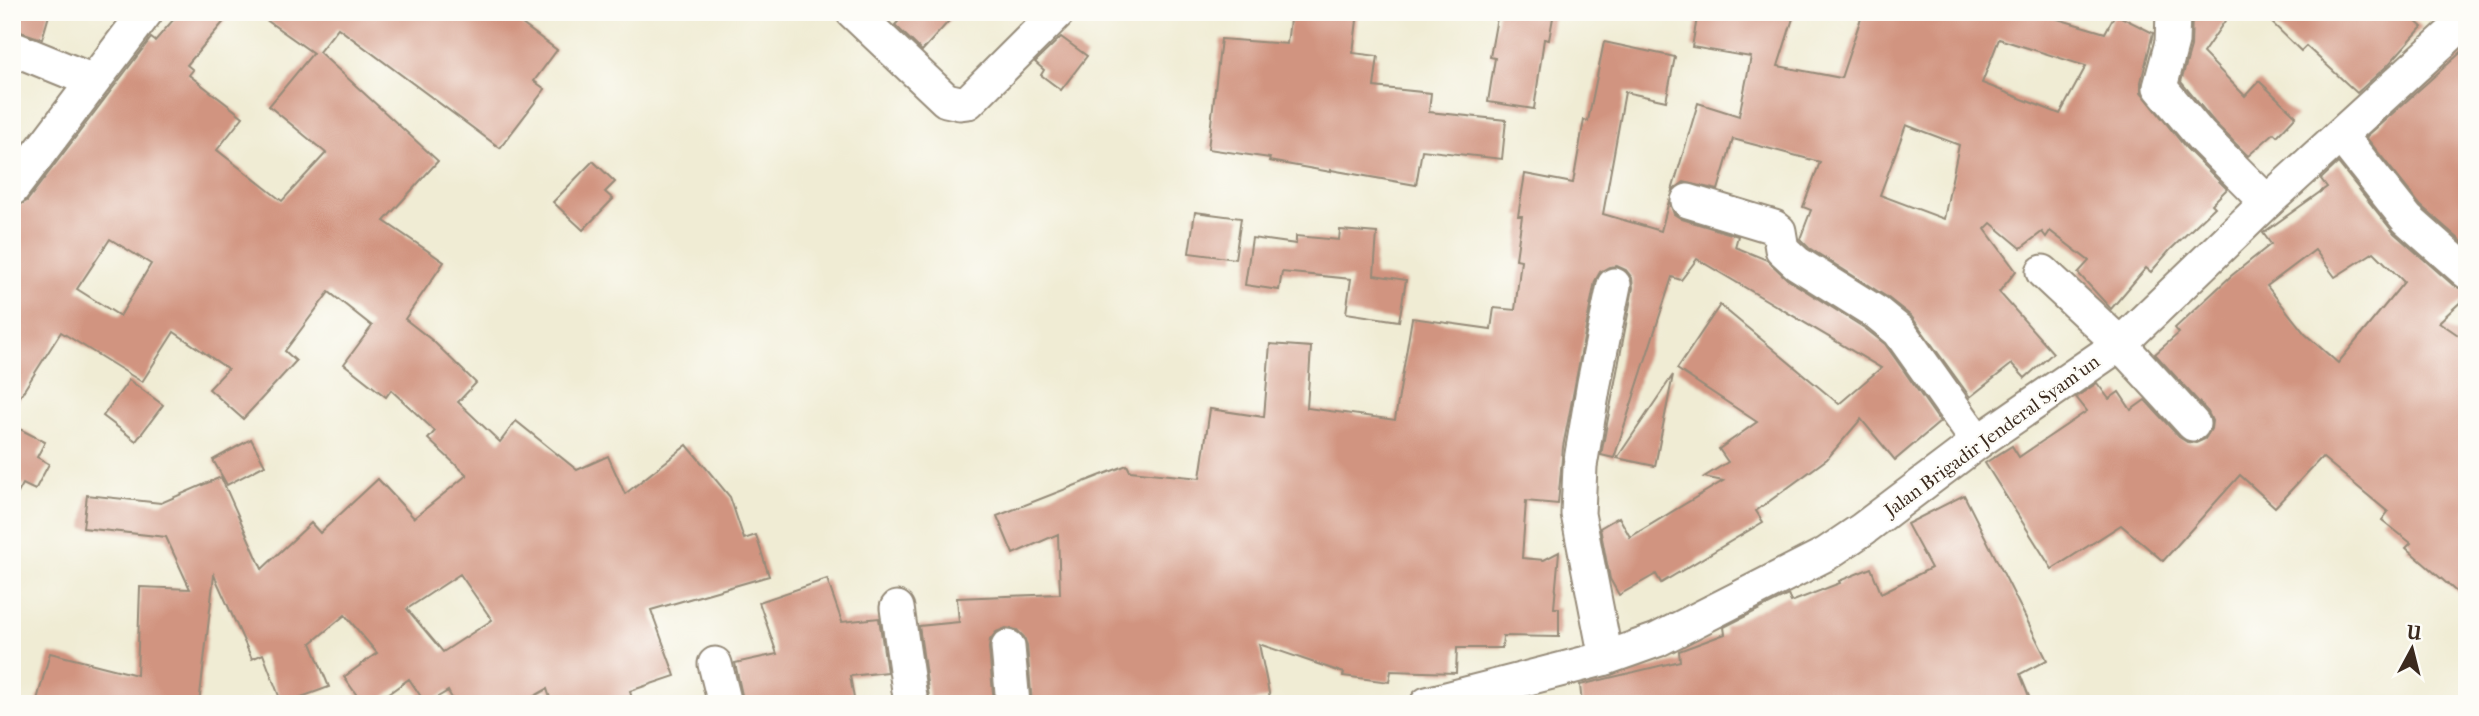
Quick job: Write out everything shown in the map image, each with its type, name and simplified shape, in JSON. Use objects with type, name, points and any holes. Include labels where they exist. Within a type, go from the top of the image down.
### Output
[{"type":"street","points":[[12,189],[146,12]]},
{"type":"street","points":[[853,12],[946,100],[960,103],[968,102],[1058,12]]},
{"type":"street","points":[[2173,12],[2172,43],[2160,87],[2267,202]]},
{"type":"street","name":"Jalan Brigadir Jenderal Syam'un","points":[[1427,704],[1606,659],[1657,640],[1826,554],[1978,442],[2120,344],[2267,202],[2467,19]]},
{"type":"street","points":[[12,48],[93,81]]},
{"type":"street","points":[[2341,136],[2407,219],[2467,272]]},
{"type":"street","points":[[1688,201],[1774,227],[1779,231],[1782,249],[1797,263],[1877,313],[1899,331],[1978,442]]},
{"type":"street","points":[[2043,272],[2120,344],[2193,424]]},
{"type":"street","points":[[1606,659],[1578,514],[1580,466],[1614,285]]},
{"type":"street","points":[[897,608],[911,704]]},
{"type":"street","points":[[1008,647],[1013,704]]},
{"type":"street","points":[[715,664],[725,704]]},
{"type":"building","points":[[12,12],[50,12],[42,39],[12,29]]},
{"type":"building","points":[[180,12],[232,12],[187,65],[193,70],[189,75],[243,117],[217,150],[282,201],[326,153],[269,106],[313,53],[255,12],[506,12],[557,50],[534,81],[545,89],[500,148],[338,28],[319,52],[438,161],[384,221],[444,262],[405,319],[433,341],[476,383],[458,402],[500,442],[516,421],[577,470],[608,456],[625,494],[687,445],[730,497],[744,539],[756,535],[769,576],[651,610],[675,676],[630,691],[633,704],[552,704],[547,689],[520,704],[455,704],[448,691],[426,704],[409,679],[374,704],[363,704],[344,677],[377,653],[345,615],[311,643],[329,687],[282,704],[263,654],[252,659],[214,575],[199,704],[157,704],[113,698],[111,704],[51,704],[37,700],[50,653],[137,675],[140,587],[190,589],[166,537],[83,528],[87,495],[161,503],[221,477],[262,569],[311,523],[320,533],[378,479],[414,518],[467,475],[428,439],[435,431],[391,390],[386,397],[344,364],[372,326],[329,292],[285,351],[296,361],[243,419],[209,389],[228,369],[174,332],[142,382],[61,332],[12,409],[12,212],[15,207],[27,201],[151,38],[155,41]],"holes":[[[110,239],[151,264],[120,316],[77,289]],[[460,574],[492,620],[443,652],[407,609]]]},
{"type":"building","points":[[907,12],[957,12],[922,51],[895,25]]},
{"type":"building","points":[[1291,12],[1358,12],[1353,53],[1378,56],[1374,87],[1431,93],[1429,112],[1506,120],[1502,159],[1422,150],[1416,185],[1208,149],[1221,39],[1287,44]]},
{"type":"building","points":[[1498,12],[1554,12],[1549,40],[1544,39],[1534,109],[1488,102],[1495,58],[1490,57]]},
{"type":"building","points":[[1698,12],[1795,12],[1778,66],[1841,78],[1863,12],[2034,12],[2105,33],[2115,14],[2153,33],[2141,92],[2186,148],[2227,189],[2212,204],[2215,207],[2151,272],[2146,268],[2111,309],[2078,273],[2089,261],[2050,231],[2046,237],[2042,232],[2021,248],[1991,223],[1985,229],[2016,271],[1999,292],[2053,353],[2025,378],[2012,364],[1970,397],[1911,316],[1887,297],[1809,248],[1800,239],[1811,210],[1803,207],[1820,162],[1733,139],[1718,190],[1684,182],[1672,191],[1698,103],[1739,116],[1751,57],[1692,47]],"holes":[[[1999,39],[2086,66],[2060,114],[1982,83]],[[1906,125],[1959,145],[1944,219],[1880,195]]]},
{"type":"building","points":[[2192,12],[2231,12],[2203,53],[2245,96],[2259,81],[2296,116],[2277,136],[2274,133],[2248,156],[2215,123],[2181,82],[2191,47]]},
{"type":"building","points":[[2261,12],[2405,12],[2422,27],[2388,65],[2357,93],[2306,46],[2301,51]]},
{"type":"building","points":[[1061,37],[1087,56],[1061,90],[1041,75],[1044,70],[1035,62]]},
{"type":"building","points":[[1604,42],[1675,57],[1666,101],[1625,92],[1603,214],[1661,231],[1669,201],[1674,214],[1682,219],[1738,236],[1735,247],[1767,260],[1787,279],[1885,344],[1940,422],[1895,460],[1861,419],[1827,459],[1756,511],[1763,522],[1661,583],[1656,574],[1619,595],[1610,579],[1600,528],[1619,517],[1630,537],[1723,481],[1704,477],[1728,462],[1719,449],[1757,422],[1677,369],[1720,305],[1839,404],[1881,368],[1697,259],[1681,280],[1672,277],[1614,458],[1601,455],[1633,288],[1632,278],[1626,270],[1617,266],[1609,267],[1600,272],[1595,281],[1563,447],[1558,504],[1526,501],[1522,558],[1544,560],[1559,552],[1554,608],[1559,608],[1559,637],[1503,636],[1502,648],[1457,648],[1456,673],[1391,671],[1389,682],[1343,676],[1344,673],[1259,644],[1270,698],[1236,704],[1032,704],[1027,645],[1017,630],[1006,628],[996,632],[990,640],[994,704],[930,704],[919,626],[959,622],[957,598],[1060,594],[1058,534],[1013,554],[997,516],[1127,465],[1130,471],[1200,478],[1210,409],[1264,417],[1270,344],[1311,347],[1307,408],[1395,420],[1412,318],[1491,329],[1494,308],[1515,310],[1521,260],[1516,259],[1522,216],[1518,216],[1525,174],[1573,183],[1584,120],[1588,121]]},
{"type":"building","points":[[2467,47],[2467,246],[2421,206],[2366,137]]},
{"type":"building","points":[[593,161],[615,182],[605,192],[613,199],[583,230],[553,202]]},
{"type":"building","points":[[2338,163],[2394,233],[2454,286],[2467,291],[2467,296],[2439,322],[2467,341],[2467,601],[2406,548],[2411,543],[2382,520],[2388,512],[2322,457],[2275,507],[2240,475],[2163,561],[2121,525],[2052,569],[1985,463],[2012,446],[2019,457],[2087,411],[2076,397],[2097,383],[2109,399],[2119,392],[2131,410],[2145,400],[2179,437],[2187,442],[2196,443],[2205,439],[2212,421],[2208,412],[2155,354],[2179,333],[2175,328],[2231,276],[2271,244],[2263,233],[2327,187],[2321,179]],"holes":[[[2315,250],[2335,277],[2374,252],[2404,282],[2338,363],[2305,334],[2267,286]]]},
{"type":"building","points":[[1195,212],[1241,218],[1235,259],[1189,253]]},
{"type":"building","points":[[1340,230],[1377,233],[1374,275],[1406,280],[1399,321],[1346,313],[1351,279],[1282,272],[1279,290],[1245,285],[1252,238],[1296,244],[1296,236],[1339,240]]},
{"type":"building","points":[[1673,375],[1655,466],[1617,458]]},
{"type":"building","points":[[129,380],[163,405],[136,441],[103,416]]},
{"type":"building","points":[[12,425],[45,442],[37,457],[49,464],[35,490],[23,484],[12,504]]},
{"type":"building","points":[[251,439],[265,465],[227,485],[213,460]]},
{"type":"building","points":[[1964,495],[2047,660],[2020,674],[2032,704],[1895,704],[1893,697],[1872,704],[1582,704],[1580,685],[1680,661],[1679,651],[1725,634],[1724,627],[1788,595],[1791,602],[1871,568],[1881,593],[1931,568],[1907,524]]},
{"type":"building","points":[[827,579],[842,622],[879,618],[887,672],[850,676],[855,704],[744,704],[735,663],[777,654],[759,602]]}]
